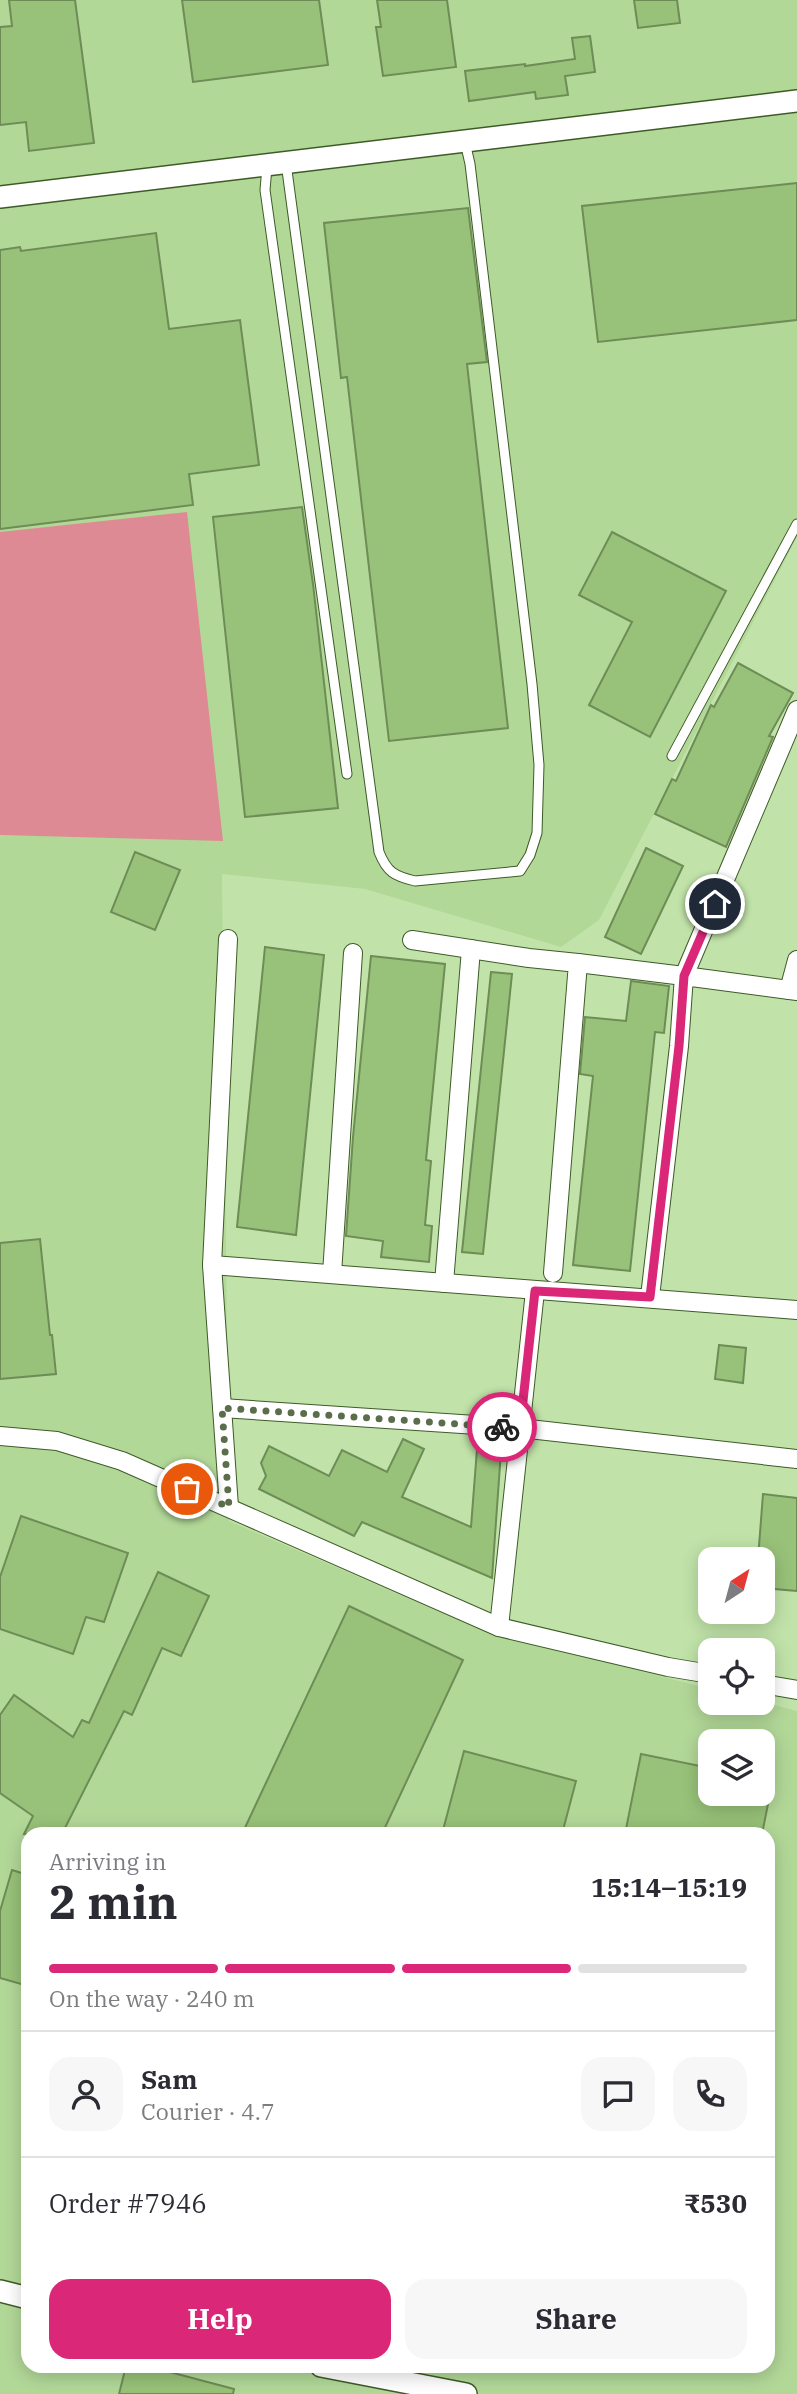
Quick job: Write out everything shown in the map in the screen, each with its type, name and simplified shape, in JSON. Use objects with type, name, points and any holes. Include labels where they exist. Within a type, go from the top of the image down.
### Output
[{"type":"street","points":[[0,197],[797,101]]},
{"type":"street","points":[[650,1297],[679,1046],[684,976],[797,710]]},
{"type":"street","points":[[228,939],[212,1265],[229,1507]]},
{"type":"street","points":[[412,940],[793,990],[797,960]]},
{"type":"street","points":[[444,1283],[471,949]]},
{"type":"street","points":[[332,1274],[354,953]]},
{"type":"street","points":[[553,1273],[578,963]]},
{"type":"street","points":[[212,1265],[797,1310]]},
{"type":"street","points":[[499,1628],[535,1291]]},
{"type":"street","points":[[222,1408],[520,1428],[797,1459]]},
{"type":"street","points":[[0,1436],[57,1441],[122,1461],[499,1628],[698,1672]]},
{"type":"street","points":[[775,1686],[797,1690]]},
{"type":"street","points":[[0,2291],[21,2296]]},
{"type":"street","points":[[396,2373],[418,2375],[466,2394]]},
{"type":"lane","points":[[277,164],[379,852],[386,868],[400,877],[415,881],[520,872],[530,855],[537,833],[539,765],[532,684],[472,178],[465,142]]},
{"type":"lane","points":[[277,164],[265,190],[346,774]]},
{"type":"lane","points":[[672,756],[797,524]]},
{"type":"shaded area","points":[[0,0],[797,0],[797,537],[599,920],[561,947],[365,889],[222,874],[229,1521],[479,1629],[698,1686],[698,1715],[775,1715],[775,1705],[797,1711],[797,2394],[0,2394]]},
{"type":"shaded area","points":[[187,512],[223,841],[0,835],[0,532]]},
{"type":"building","points":[[9,0],[75,0],[94,143],[29,151],[26,122],[0,125],[0,27],[12,26]]},
{"type":"building","points":[[182,0],[319,0],[328,65],[193,82]]},
{"type":"building","points":[[377,0],[447,0],[456,67],[383,76],[376,27],[381,27]]},
{"type":"building","points":[[634,0],[677,0],[680,23],[638,28]]},
{"type":"building","points":[[590,36],[595,72],[565,76],[568,95],[536,99],[535,92],[469,101],[465,71],[575,59],[572,38]]},
{"type":"building","points":[[797,183],[797,320],[598,342],[582,206]]},
{"type":"building","points":[[468,208],[487,362],[467,364],[508,728],[389,741],[347,377],[341,378],[324,223]]},
{"type":"building","points":[[156,233],[169,329],[240,320],[259,465],[189,474],[193,505],[0,529],[0,250],[20,247],[21,251]]},
{"type":"building","points":[[302,507],[338,808],[245,817],[213,517]]},
{"type":"building","points":[[612,532],[726,591],[650,737],[589,705],[632,622],[579,595]]},
{"type":"building","points":[[738,663],[793,693],[769,736],[773,737],[726,847],[655,814],[672,779],[676,781],[711,705],[714,707]]},
{"type":"building","points":[[646,848],[683,866],[641,954],[605,937]]},
{"type":"building","points":[[135,852],[180,870],[155,930],[111,912]]},
{"type":"building","points":[[265,947],[324,955],[296,1235],[237,1227]]},
{"type":"building","points":[[371,956],[445,964],[426,1160],[431,1161],[425,1225],[432,1226],[429,1262],[381,1257],[383,1241],[346,1236]]},
{"type":"building","points":[[491,972],[512,974],[483,1254],[462,1252]]},
{"type":"building","points":[[631,981],[669,986],[664,1033],[655,1032],[630,1271],[573,1265],[593,1076],[580,1074],[585,1017],[626,1021]]},
{"type":"building","points":[[40,1239],[56,1374],[0,1379],[0,1243]]},
{"type":"building","points":[[719,1345],[746,1348],[743,1383],[715,1379]]},
{"type":"building","points":[[403,1439],[424,1449],[402,1497],[471,1527],[477,1449],[501,1451],[492,1578],[362,1522],[354,1536],[259,1489],[266,1476],[261,1463],[269,1446],[329,1476],[342,1450],[387,1472]]},
{"type":"building","points":[[763,1494],[797,1498],[797,1591],[775,1589],[775,1547],[759,1547]]},
{"type":"building","points":[[21,1516],[128,1553],[104,1622],[86,1617],[73,1654],[0,1629],[0,1577]]},
{"type":"building","points":[[158,1572],[209,1596],[181,1656],[162,1648],[132,1715],[124,1711],[66,1827],[28,1827],[33,1816],[0,1793],[0,1715],[14,1695],[73,1737],[82,1720],[89,1723]]},
{"type":"building","points":[[349,1606],[463,1660],[385,1827],[245,1827]]},
{"type":"building","points":[[464,1751],[576,1781],[564,1827],[444,1827]]},
{"type":"building","points":[[641,1754],[698,1766],[698,1806],[768,1806],[763,1827],[626,1827]]},
{"type":"building","points":[[12,1870],[21,1873],[21,1984],[0,1978],[0,1911]]},
{"type":"building","points":[[124,2373],[173,2373],[234,2389],[233,2394],[119,2394]]},
{"type":"way so far","points":[[187,1489],[229,1507],[222,1408],[502,1427]]},
{"type":"route","points":[[502,1427],[520,1428],[535,1291],[650,1297],[679,1046],[684,976],[715,904]]}]
